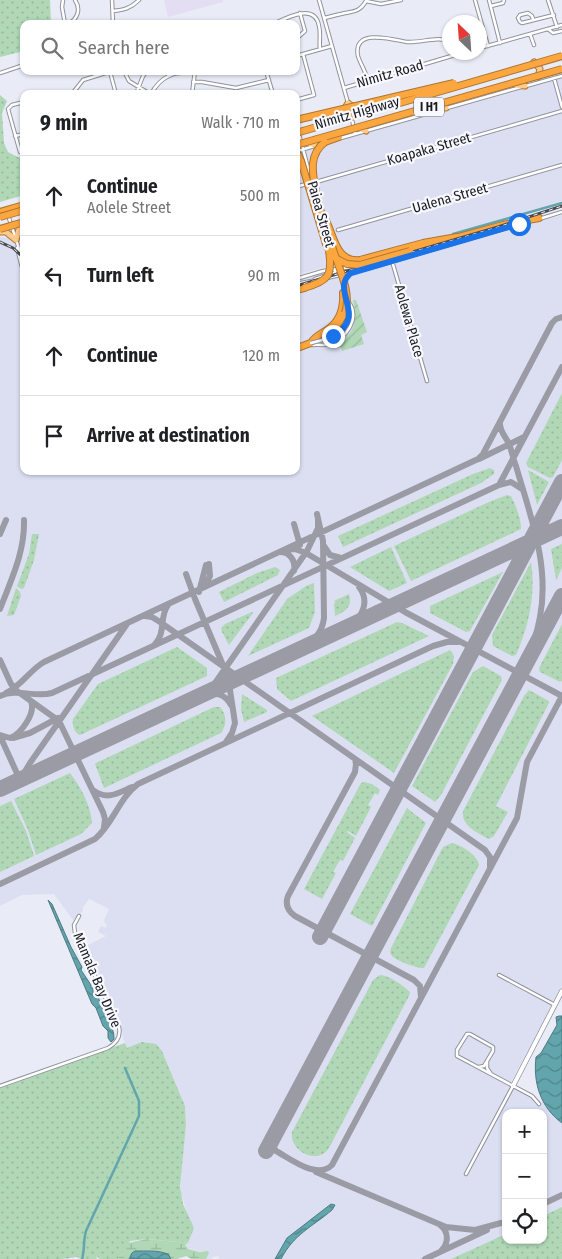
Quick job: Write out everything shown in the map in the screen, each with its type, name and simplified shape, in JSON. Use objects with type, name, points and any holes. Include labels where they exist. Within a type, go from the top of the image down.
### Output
[{"type":"highway","name":"I H1","points":[[300,130],[562,55]]},
{"type":"highway","name":"I H1","points":[[300,147],[562,72]]},
{"type":"highway","points":[[317,198],[312,166],[319,147],[328,140],[562,72]]},
{"type":"highway","points":[[300,119],[494,75]]},
{"type":"highway","points":[[300,149],[322,214],[343,293],[342,308],[334,324],[314,338],[311,343]]},
{"type":"highway","points":[[300,154],[326,244],[334,256],[343,262],[357,265],[409,249]]},
{"type":"highway","points":[[2,214],[20,209]]},
{"type":"highway","points":[[322,214],[327,222],[337,250],[351,260],[360,260],[540,218]]},
{"type":"highway","points":[[300,289],[324,281],[331,269],[322,214]]},
{"type":"highway","points":[[0,231],[20,225]]},
{"type":"highway","points":[[300,347],[328,334],[342,321],[347,309],[347,296],[331,246]]},
{"type":"main road","name":"Nimitz Highway","points":[[300,130],[532,62],[562,55]]},
{"type":"main road","points":[[532,62],[539,65],[541,71],[539,76],[533,80]]},
{"type":"main road","name":"Nimitz Highway","points":[[300,147],[562,72]]},
{"type":"main road","points":[[516,85],[525,86]]},
{"type":"main road","points":[[338,118],[348,103],[354,108],[365,111]]},
{"type":"main road","points":[[439,106],[446,108]]},
{"type":"main road","points":[[402,120],[407,116]]},
{"type":"main road","points":[[356,130],[366,131]]},
{"type":"main road","points":[[300,147],[316,145]]},
{"type":"main road","points":[[0,231],[20,225]]},
{"type":"main road","points":[[0,231],[6,232],[16,240],[20,228]]},
{"type":"street","points":[[63,0],[62,8],[66,20]]},
{"type":"street","points":[[73,20],[77,14],[78,6],[75,0]]},
{"type":"street","points":[[112,0],[113,20]]},
{"type":"street","points":[[113,11],[126,10],[139,0]]},
{"type":"street","points":[[316,145],[356,130],[320,0]]},
{"type":"street","points":[[324,18],[355,12],[362,7],[366,0],[382,4],[401,0]]},
{"type":"street","points":[[475,0],[488,46],[562,25]]},
{"type":"street","points":[[490,0],[500,43]]},
{"type":"street","points":[[491,6],[503,3],[504,0]]},
{"type":"street","points":[[548,0],[557,27]]},
{"type":"street","points":[[285,20],[300,13],[309,13],[315,17],[319,25],[320,50]]},
{"type":"street","points":[[300,13],[304,31],[300,36]]},
{"type":"street","points":[[533,19],[528,13],[520,15],[518,18],[520,22],[554,15]]},
{"type":"street","points":[[548,29],[553,33],[562,31]]},
{"type":"street","points":[[530,34],[534,45]]},
{"type":"street","points":[[368,81],[358,57],[358,48],[368,38],[386,37],[408,42],[442,39]]},
{"type":"street","points":[[300,99],[314,96],[302,54],[332,46]]},
{"type":"street","points":[[548,58],[562,107]]},
{"type":"street","name":"Nimitz Road","points":[[344,88],[442,59]]},
{"type":"street","points":[[0,73],[20,67]]},
{"type":"street","points":[[75,90],[83,80],[100,75]]},
{"type":"street","points":[[112,75],[115,90]]},
{"type":"street","points":[[126,75],[143,90]]},
{"type":"street","points":[[137,90],[145,75]]},
{"type":"street","points":[[153,90],[161,79],[168,75]]},
{"type":"street","points":[[193,90],[194,75]]},
{"type":"street","points":[[267,75],[272,90]]},
{"type":"street","points":[[366,131],[525,86],[553,76]]},
{"type":"street","points":[[194,82],[236,88],[269,80]]},
{"type":"street","points":[[20,103],[12,105],[8,109],[20,152]]},
{"type":"street","name":"Koapaka Street","points":[[300,186],[562,111]]},
{"type":"street","points":[[16,136],[20,135]]},
{"type":"street","name":"Paiea Street","points":[[300,150],[312,183],[347,301]]},
{"type":"street","name":"Ualena Street","points":[[338,230],[562,166]]},
{"type":"street","points":[[311,280],[340,276],[562,212]]},
{"type":"street","points":[[2,214],[11,228],[20,252]]},
{"type":"street","points":[[18,246],[17,251],[20,261]]},
{"type":"street","points":[[323,271],[329,264],[331,246]]},
{"type":"street","points":[[300,278],[323,271],[392,261]]},
{"type":"street","name":"Aolewa Place","points":[[392,261],[427,381]]},
{"type":"street","points":[[300,283],[334,273],[338,269]]},
{"type":"street","points":[[343,287],[346,278],[351,273]]},
{"type":"street","points":[[300,347],[330,338],[340,332],[347,325],[349,317],[347,301]]},
{"type":"street","points":[[300,348],[329,344],[344,336],[351,326],[353,317],[352,310],[347,301]]},
{"type":"street","name":"Mamala Bay Drive","points":[[0,1086],[108,1048],[118,1039],[119,1027],[75,933],[74,923],[79,916]]},
{"type":"street","points":[[499,975],[556,1005]]},
{"type":"street","points":[[466,1174],[515,1084],[562,991]]},
{"type":"street","points":[[556,1005],[562,996]]},
{"type":"street","points":[[478,1067],[483,1067],[488,1060],[493,1051],[492,1046],[470,1034],[466,1034],[456,1050],[458,1057],[532,1096],[539,1104]]},
{"type":"street","points":[[488,1060],[487,1068],[491,1074]]},
{"type":"shaded area","points":[[164,0],[223,0],[223,2],[168,17]]},
{"type":"shaded area","points":[[562,74],[562,204],[300,274],[300,147]]},
{"type":"shaded area","points":[[562,215],[562,986],[509,1086],[531,1098],[537,1105],[543,1102],[562,1123],[562,1259],[220,1259],[218,1256],[206,1259],[209,1253],[185,1248],[185,1245],[188,1243],[187,1213],[181,1193],[180,1178],[186,1125],[185,1106],[162,1051],[155,1044],[127,1048],[123,1038],[121,1022],[86,946],[106,936],[98,932],[101,926],[106,928],[107,925],[104,920],[109,909],[89,899],[83,907],[83,911],[73,920],[54,894],[22,895],[0,906],[0,237],[9,238],[16,246],[20,245],[20,475],[300,475],[300,276],[323,269],[353,275]]},
{"type":"green space","points":[[0,0],[50,0],[51,20],[20,20],[20,52],[0,57]]},
{"type":"green space","points":[[0,95],[7,101],[2,113],[4,143],[8,152],[20,158],[20,196],[0,202]]},
{"type":"green space","points":[[353,300],[356,300],[367,332],[361,335],[364,344],[342,351],[341,347],[337,348],[337,344],[348,335],[354,325]]},
{"type":"green space","points":[[562,393],[562,460],[553,477],[550,478],[528,467],[526,463]]},
{"type":"green space","points":[[490,468],[494,470],[494,474],[481,483],[343,547],[338,536]]},
{"type":"green space","points":[[528,470],[549,482],[537,505]]},
{"type":"green space","points":[[507,495],[511,496],[515,504],[521,529],[411,581],[394,546]]},
{"type":"green space","points":[[32,534],[39,534],[34,560],[24,588],[21,589],[17,586],[29,554]]},
{"type":"green space","points":[[562,544],[562,568],[556,580],[551,549]]},
{"type":"green space","points":[[391,547],[407,583],[389,591],[350,567]]},
{"type":"green space","points":[[531,562],[533,586],[528,621],[516,655],[512,656],[493,646],[492,635]]},
{"type":"green space","points":[[275,567],[280,570],[278,575],[224,602],[219,592],[257,573]]},
{"type":"green space","points":[[503,572],[470,631],[466,632],[430,613],[430,606]]},
{"type":"green space","points":[[314,583],[315,612],[309,628],[248,656],[287,599]]},
{"type":"green space","points":[[16,588],[21,596],[14,615],[7,616]]},
{"type":"green space","points":[[349,594],[349,606],[342,613],[335,616],[334,603],[336,603],[334,601]]},
{"type":"green space","points":[[252,612],[229,645],[221,628],[225,624]]},
{"type":"green space","points":[[397,622],[429,636],[291,701],[277,689],[276,678]]},
{"type":"green space","points":[[562,624],[562,681],[560,682],[540,672],[539,668]]},
{"type":"green space","points":[[177,647],[207,668],[207,676],[80,735],[75,731],[73,719],[98,684]]},
{"type":"green space","points":[[450,650],[454,656],[453,664],[394,773],[312,716]]},
{"type":"green space","points":[[483,666],[501,676],[502,680],[441,795],[435,802],[412,786],[473,672]]},
{"type":"green space","points":[[529,690],[549,701],[549,703],[496,806],[508,812],[494,836],[489,839],[467,825],[463,811],[524,696]]},
{"type":"green space","points":[[242,694],[267,710],[267,712],[244,722],[241,709]]},
{"type":"green space","points":[[214,707],[220,707],[225,716],[225,723],[221,733],[104,788],[96,763]]},
{"type":"green space","points":[[70,773],[78,784],[90,809],[92,823],[81,834],[36,855],[28,830],[14,799]]},
{"type":"green space","points":[[361,783],[372,784],[380,790],[378,795],[375,793],[368,805],[371,807],[356,836],[347,832],[355,838],[343,861],[340,860],[333,872],[336,873],[322,899],[304,889]]},
{"type":"green space","points":[[11,801],[26,831],[34,856],[0,872],[0,806]]},
{"type":"green space","points":[[407,808],[426,823],[372,926],[350,914]]},
{"type":"green space","points":[[452,843],[468,851],[476,858],[479,865],[424,968],[412,966],[394,958],[391,948],[443,847]]},
{"type":"green space","points":[[380,975],[403,986],[410,992],[409,996],[329,1148],[318,1156],[305,1154],[295,1145],[292,1139],[292,1132],[373,980]]},
{"type":"green space","points":[[142,1042],[156,1044],[162,1051],[185,1106],[186,1125],[180,1186],[183,1204],[194,1228],[188,1243],[147,1239],[130,1241],[118,1259],[100,1259],[96,1256],[97,1259],[81,1259],[77,1257],[63,1259],[0,1259],[0,1088],[125,1043],[127,1048]]},
{"type":"green space","points":[[562,1207],[562,1259],[451,1259],[502,1236],[502,1244],[547,1244],[547,1214]]},
{"type":"green space","points":[[147,1239],[188,1243],[185,1245],[188,1249],[200,1252],[208,1251],[209,1253],[206,1259],[192,1259],[186,1256],[171,1259],[166,1253],[145,1250],[136,1252],[129,1259],[118,1259],[128,1243]]},
{"type":"water","points":[[48,900],[52,904],[82,967],[81,970],[91,988],[93,988],[93,995],[98,996],[110,1023],[114,1034],[114,1039],[111,1042],[108,1038],[108,1031],[103,1026],[96,1008],[92,1004]]},
{"type":"water","points":[[562,1016],[562,1123],[554,1117],[543,1102],[537,1085],[535,1066],[536,1057],[541,1053],[557,1025],[556,1017]]},
{"type":"water","points":[[331,1204],[335,1205],[332,1210],[298,1237],[286,1250],[281,1259],[275,1259],[287,1238]]},
{"type":"water","points":[[135,1251],[164,1253],[168,1254],[171,1259],[129,1259]]},
{"type":"waterway","points":[[453,234],[562,203]]},
{"type":"waterway","points":[[82,1259],[86,1231],[139,1116],[139,1101],[125,1068]]},
{"type":"taxiway","points":[[6,693],[44,662],[478,459],[483,454],[552,323],[562,317]]},
{"type":"taxiway","points":[[0,696],[13,693],[52,693],[499,485],[562,367]]},
{"type":"taxiway","points":[[500,424],[510,447],[537,540],[542,578],[539,623],[524,668]]},
{"type":"taxiway","points":[[479,459],[524,437]]},
{"type":"taxiway","points":[[499,485],[511,482],[522,489]]},
{"type":"taxiway","points":[[302,648],[317,636],[324,618],[323,541],[317,514]]},
{"type":"taxiway","points":[[200,696],[215,683],[307,551],[318,528],[318,519]]},
{"type":"taxiway","points":[[0,534],[6,520]]},
{"type":"taxiway","points":[[0,609],[20,555],[24,520]]},
{"type":"taxiway","points":[[294,524],[300,545]]},
{"type":"taxiway","points":[[324,546],[330,555],[341,558]]},
{"type":"taxiway","points":[[274,1137],[273,1146],[276,1151],[304,1167],[319,1170],[326,1169],[332,1165],[517,818],[527,762],[562,696],[405,612],[306,553],[295,549],[285,550]]},
{"type":"taxiway","points":[[280,552],[284,552],[292,558],[294,571]]},
{"type":"taxiway","points":[[205,586],[210,576],[209,564]]},
{"type":"taxiway","points":[[199,592],[206,565]]},
{"type":"taxiway","points":[[186,574],[228,677],[235,723],[232,733],[226,742]]},
{"type":"taxiway","points":[[349,626],[358,618],[363,608],[364,598],[359,587]]},
{"type":"taxiway","points":[[155,644],[160,635],[165,610],[168,605]]},
{"type":"taxiway","points":[[145,616],[152,617],[160,622],[485,850],[490,857],[490,867]]},
{"type":"taxiway","points":[[20,780],[127,624]]},
{"type":"taxiway","points":[[0,884],[95,839],[107,826],[126,796],[138,784],[433,646],[447,642],[458,642]]},
{"type":"taxiway","points":[[0,660],[11,684],[17,691],[59,721],[103,812],[105,819],[104,827]]},
{"type":"taxiway","points":[[204,695],[220,695],[226,698],[231,705]]},
{"type":"taxiway","points":[[0,735],[10,738],[23,728],[31,711],[31,701]]},
{"type":"taxiway","points":[[13,738],[30,733],[58,718]]},
{"type":"taxiway","points":[[0,736],[20,780]]},
{"type":"taxiway","points":[[355,759],[355,772],[288,896],[288,907],[295,916],[414,980],[420,986],[421,997]]},
{"type":"taxiway","points":[[93,790],[103,795],[112,795],[132,787]]},
{"type":"taxiway","points":[[316,1172],[446,1227],[475,1230],[501,1223]]},
{"type":"taxiway","points":[[547,1202],[562,1195]]},
{"type":"taxiway","points":[[440,1225],[445,1231],[447,1238],[441,1251]]},
{"type":"taxiway","points":[[425,1259],[487,1230]]},
{"type":"runway","points":[[320,937],[562,482]]},
{"type":"runway","points":[[0,789],[562,527]]},
{"type":"runway","points":[[266,1151],[562,596]]},
{"type":"railway","points":[[300,285],[498,227],[562,206]]},
{"type":"railway","points":[[0,242],[13,248],[20,254]]},
{"type":"route","points":[[333,336],[347,325],[350,310],[343,287],[346,278],[351,273],[519,224]]}]
